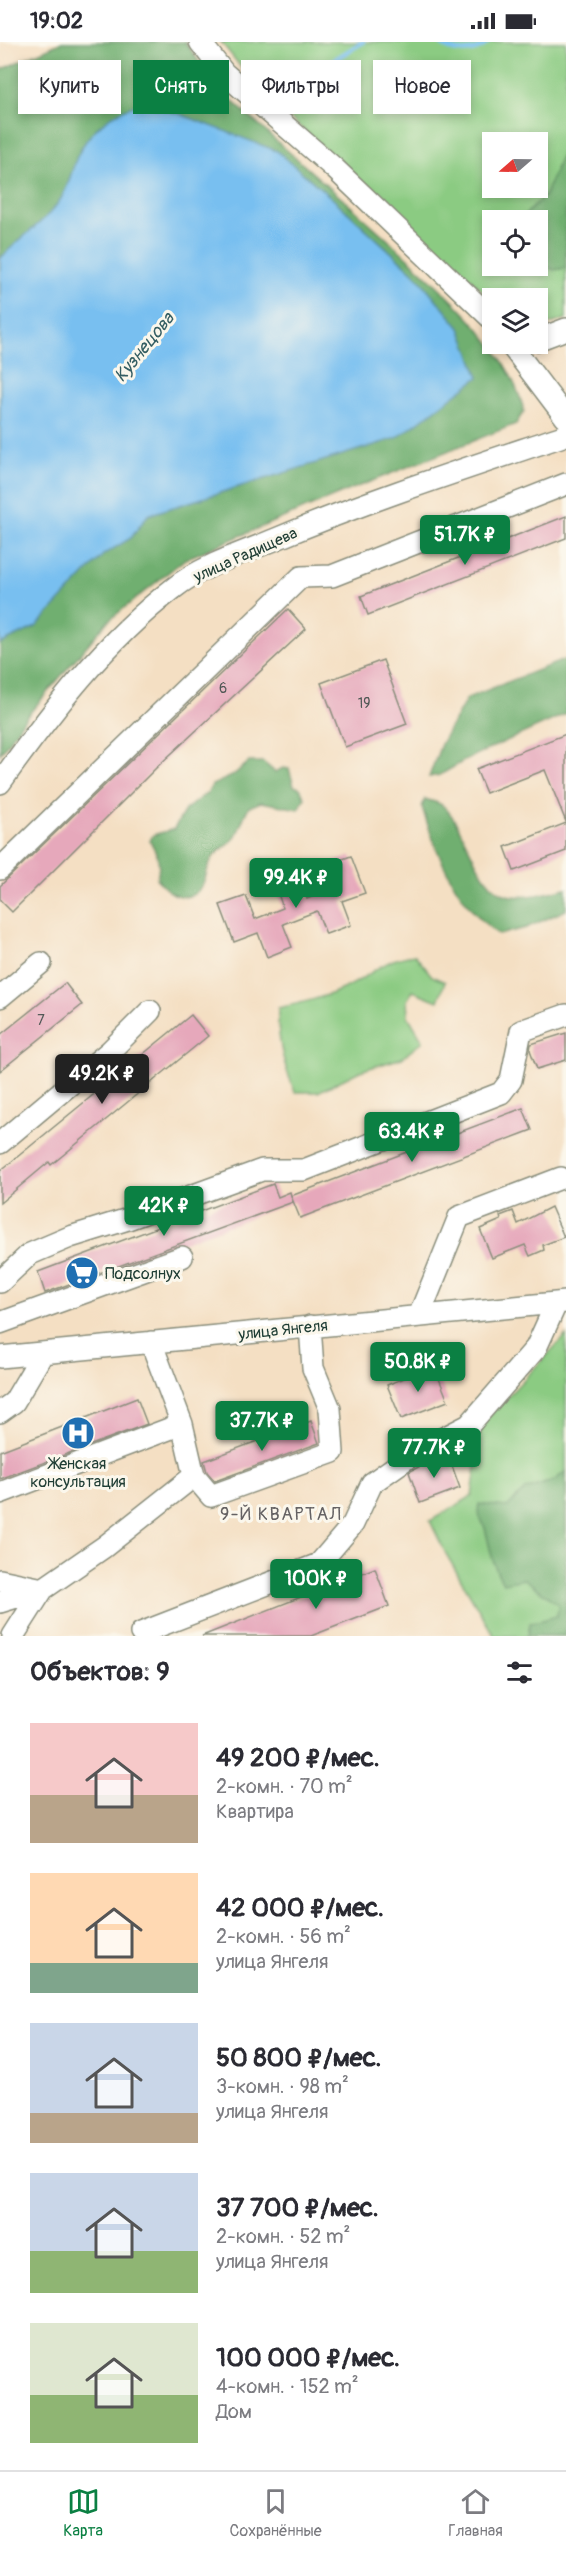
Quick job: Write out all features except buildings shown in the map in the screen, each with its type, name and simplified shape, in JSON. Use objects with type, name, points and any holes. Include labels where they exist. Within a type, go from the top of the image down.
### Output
[{"type":"street","points":[[200,42],[224,73],[333,167],[482,309]]},
{"type":"street","points":[[548,336],[566,329]]},
{"type":"street","points":[[523,354],[566,418]]},
{"type":"street","name":"улица Радищева","points":[[0,783],[50,712],[112,644],[176,587],[207,569],[333,515],[566,435]]},
{"type":"street","points":[[0,869],[301,577],[332,576],[566,484]]},
{"type":"street","points":[[0,997],[41,963]]},
{"type":"street","points":[[0,1143],[110,1051],[150,1011]]},
{"type":"street","points":[[0,1282],[30,1254],[70,1237],[128,1219],[262,1170],[304,1170],[501,1093],[510,1080],[521,1031],[566,1015]]},
{"type":"street","points":[[419,1316],[459,1217],[561,1178]]},
{"type":"street","points":[[0,1323],[182,1257]]},
{"type":"street","points":[[141,1634],[320,1564],[353,1524],[372,1483],[416,1452],[469,1425],[536,1348],[561,1303]]},
{"type":"street","name":"улица Янгеля","points":[[0,1357],[561,1303]]},
{"type":"street","points":[[151,1342],[182,1424],[194,1476],[211,1496],[333,1452],[330,1409],[313,1368],[310,1326]]},
{"type":"street","points":[[0,1412],[14,1402],[43,1353]]},
{"type":"street","points":[[0,1493],[182,1424]]},
{"type":"street","points":[[0,1602],[43,1589],[104,1546],[194,1476]]},
{"type":"street","points":[[0,1580],[43,1589]]},
{"type":"street","points":[[13,1636],[43,1589]]},
{"type":"green space","points":[[62,42],[185,42],[198,60],[133,60],[133,114],[229,114],[229,98],[241,109],[241,114],[247,114],[355,210],[435,283],[473,322],[482,333],[482,354],[497,354],[516,387],[524,411],[516,424],[185,559],[107,622],[23,721],[0,754],[0,70],[18,62],[18,114],[121,114],[121,60],[22,60]]},
{"type":"green space","points":[[221,42],[566,42],[566,319],[548,325],[548,288],[482,288],[482,290],[286,114],[361,114],[361,60],[241,60],[241,67]]},
{"type":"green space","points":[[566,144],[566,268],[554,270],[548,267],[548,210],[530,210],[542,198],[548,198],[548,188]]},
{"type":"green space","points":[[566,659],[566,714],[469,758],[440,775],[429,777],[441,744],[467,698]]},
{"type":"green space","points":[[249,762],[263,762],[275,772],[283,768],[289,769],[294,786],[300,788],[305,798],[298,809],[261,802],[249,807],[235,837],[212,859],[199,889],[187,896],[174,894],[157,879],[158,859],[150,841],[153,835],[174,829],[185,810],[208,792],[212,785],[232,776]]},
{"type":"green space","points":[[425,799],[442,805],[451,814],[480,870],[499,891],[511,896],[525,896],[566,888],[566,910],[526,928],[499,935],[471,909],[450,878],[434,843],[422,807]]},
{"type":"green space","points":[[415,955],[432,976],[445,982],[438,1001],[413,991],[407,1000],[408,1016],[423,1041],[402,1058],[360,1071],[318,1092],[295,1092],[282,1051],[278,1008],[337,992],[385,964]]},
{"type":"green space","points":[[566,1335],[566,1636],[494,1636],[446,1554],[430,1521],[472,1496],[476,1467],[475,1440],[486,1419]]},
{"type":"green space","points":[[566,1471],[566,1636],[528,1636],[530,1623],[557,1616],[558,1604],[524,1579],[503,1583],[494,1564],[485,1528],[479,1516],[479,1504],[507,1507],[525,1490],[555,1480]]},
{"type":"water","points":[[133,106],[133,114],[180,114],[277,151],[416,275],[460,328],[479,377],[397,438],[148,515],[131,538],[103,555],[36,627],[0,644],[0,259],[47,216],[60,200],[77,157],[88,139],[102,123],[116,114],[121,114],[121,111]]},
{"type":"waterway","name":"Кузнецова","points":[[334,60],[363,42]]},
{"type":"waterway","name":"Кузнецова","points":[[439,42],[457,51],[477,49],[488,42]]},
{"type":"place","name":"Подсолнух","points":[[82,1273]]},
{"type":"place","name":"Женская консультация","points":[[78,1433]]},
{"type":"district","name":"9-Й КВАРТАЛ","points":[[281,1514]]}]
